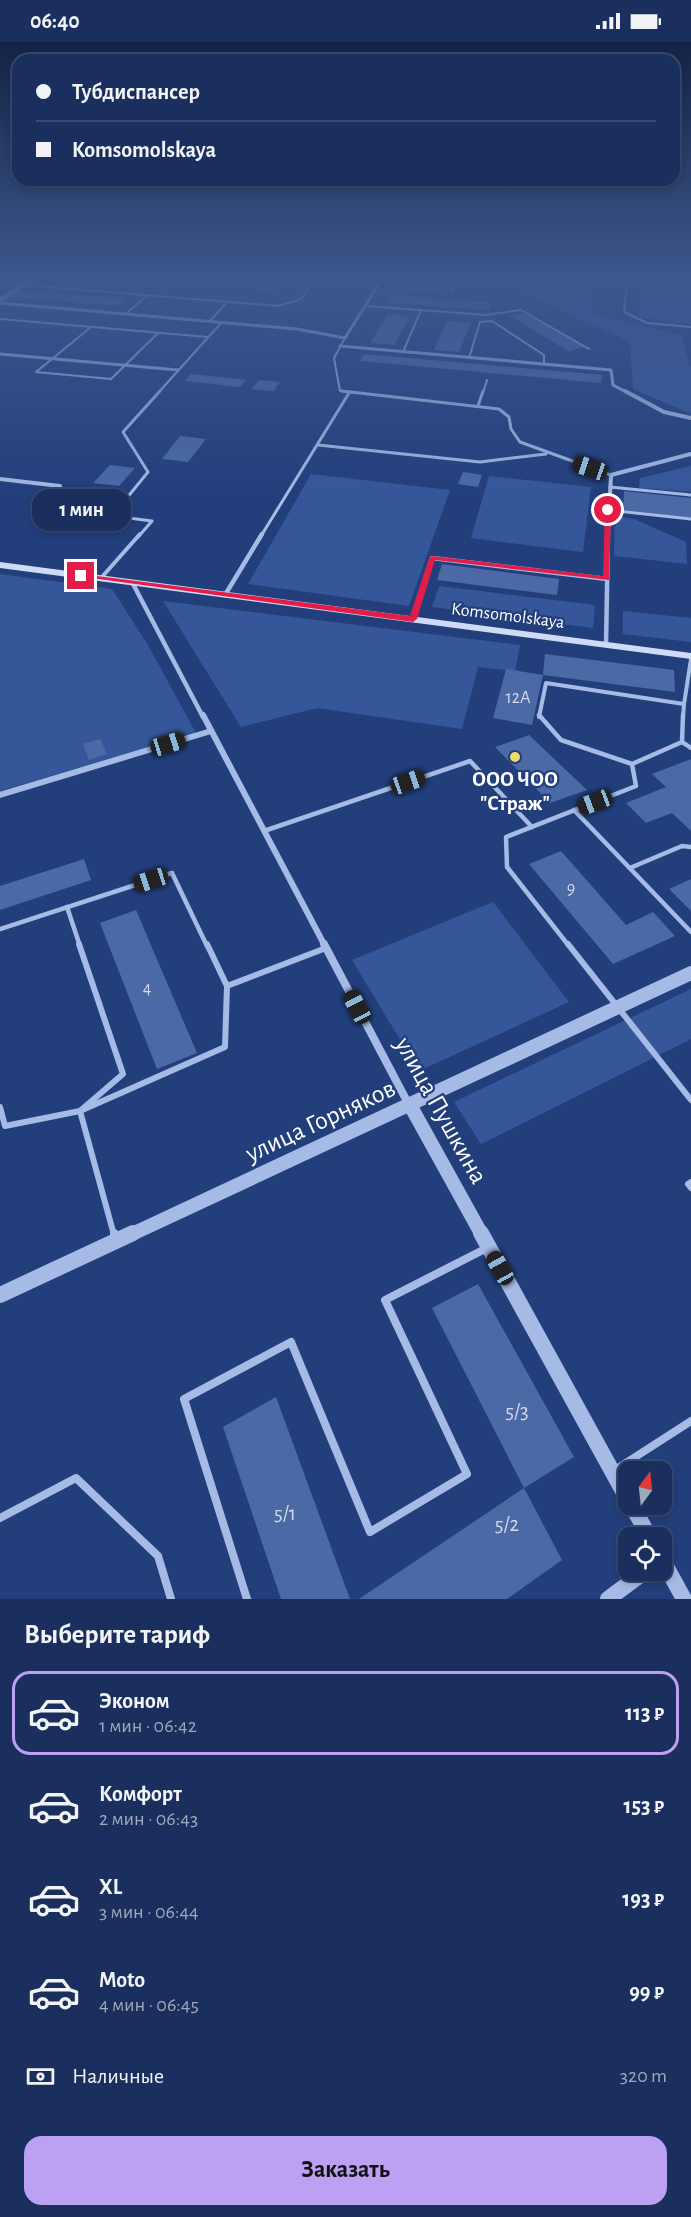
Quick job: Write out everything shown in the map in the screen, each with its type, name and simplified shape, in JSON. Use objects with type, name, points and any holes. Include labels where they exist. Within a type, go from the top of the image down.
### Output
[{"type":"main road","name":"Komsomolskaya","points":[[0,565],[691,657]]},
{"type":"street","points":[[399,352],[611,370],[613,385],[664,412],[691,418]]},
{"type":"street","points":[[0,354],[178,370]]},
{"type":"street","points":[[225,594],[349,393]]},
{"type":"street","points":[[606,645],[608,510],[611,475],[691,454]]},
{"type":"street","points":[[0,479],[60,486]]},
{"type":"street","points":[[413,619],[432,558],[607,579]]},
{"type":"street","name":"улица Пушкина","points":[[132,582],[410,1105],[618,1481]]},
{"type":"street","points":[[0,795],[211,731]]},
{"type":"street","name":"улица Горняков","points":[[0,1294],[691,973]]},
{"type":"street","points":[[672,1577],[684,1599]]},
{"type":"street","points":[[608,1599],[632,1581]]},
{"type":"lane","points":[[60,352],[36,372],[111,379],[138,352]]},
{"type":"lane","points":[[101,578],[152,521],[121,517],[126,499],[148,472],[123,432],[195,352]]},
{"type":"lane","points":[[337,352],[334,358],[340,391],[499,410],[509,417],[511,429],[520,442],[611,475]]},
{"type":"lane","points":[[469,358],[471,352]]},
{"type":"lane","points":[[539,352],[544,355],[544,364]]},
{"type":"lane","points":[[478,406],[487,380]]},
{"type":"lane","points":[[318,445],[480,462],[549,454]]},
{"type":"lane","points":[[610,487],[691,495]]},
{"type":"lane","points":[[608,510],[691,519]]},
{"type":"lane","points":[[682,742],[684,704],[691,657]]},
{"type":"lane","points":[[682,742],[632,764],[561,740],[539,717],[546,684],[684,704]]},
{"type":"lane","points":[[682,742],[691,748]]},
{"type":"lane","points":[[264,831],[470,761],[532,827]]},
{"type":"lane","points":[[632,764],[636,786],[506,837],[507,867],[691,1100]]},
{"type":"lane","points":[[574,810],[691,932]]},
{"type":"lane","points":[[630,868],[682,846],[691,846]]},
{"type":"lane","points":[[0,929],[172,873],[227,986],[225,1047],[80,1111],[5,1126],[0,1107]]},
{"type":"lane","points":[[67,908],[123,1074],[80,1111]]},
{"type":"lane","points":[[227,986],[326,948]]},
{"type":"lane","points":[[80,1111],[116,1241]]},
{"type":"lane","points":[[691,1182],[688,1184],[691,1188]]},
{"type":"lane","points":[[247,1599],[184,1400],[291,1342],[370,1532],[467,1474],[385,1300],[488,1247]]},
{"type":"lane","points":[[613,1472],[691,1421]]},
{"type":"lane","points":[[0,1518],[76,1478],[158,1556],[171,1599]]},
{"type":"shaded area","points":[[631,352],[686,352],[691,368],[691,414],[633,389]]},
{"type":"shaded area","points":[[691,466],[691,492],[639,488],[640,478]]},
{"type":"shaded area","points":[[311,474],[450,490],[409,606],[248,584]]},
{"type":"shaded area","points":[[489,476],[591,487],[583,552],[471,538]]},
{"type":"shaded area","points":[[615,516],[634,519],[686,542],[687,564],[614,556]]},
{"type":"shaded area","points":[[0,574],[112,589],[148,645],[196,733],[0,791]]},
{"type":"shaded area","points":[[439,586],[595,605],[593,628],[432,607]]},
{"type":"shaded area","points":[[163,601],[520,645],[515,671],[478,667],[462,729],[317,708],[241,727]]},
{"type":"shaded area","points":[[623,611],[691,618],[691,642],[623,634]]},
{"type":"shaded area","points":[[493,902],[569,1002],[419,1071],[352,960]]},
{"type":"shaded area","points":[[691,989],[691,1039],[481,1144],[454,1102]]},
{"type":"building","points":[[364,354],[602,375],[601,383],[360,361]]},
{"type":"building","points":[[191,374],[246,380],[240,387],[185,381]]},
{"type":"building","points":[[259,380],[280,382],[274,391],[252,389]]},
{"type":"building","points":[[180,436],[206,439],[188,462],[162,459]]},
{"type":"building","points":[[110,465],[135,468],[119,486],[93,483]]},
{"type":"building","points":[[463,472],[482,475],[478,487],[458,484]]},
{"type":"building","points":[[624,491],[691,498],[691,518],[623,510]]},
{"type":"building","points":[[442,564],[559,579],[557,595],[437,580]]},
{"type":"building","points":[[545,654],[674,670],[675,692],[543,675]]},
{"type":"building","points":[[506,669],[543,675],[532,725],[493,718]]},
{"type":"building","points":[[529,735],[587,790],[550,803],[495,747]]},
{"type":"building","points":[[100,739],[107,754],[89,760],[83,744]]},
{"type":"building","points":[[691,759],[691,831],[672,813],[646,823],[626,803],[666,787],[652,774]]},
{"type":"building","points":[[561,851],[626,925],[653,912],[675,936],[613,964],[529,864]]},
{"type":"building","points":[[84,859],[91,880],[0,910],[0,886]]},
{"type":"building","points":[[691,879],[691,911],[669,889]]},
{"type":"building","points":[[136,910],[197,1053],[157,1069],[100,923]]},
{"type":"building","points":[[478,1284],[574,1457],[524,1488],[432,1308]]},
{"type":"building","points":[[276,1397],[350,1599],[281,1599],[223,1427]]},
{"type":"building","points":[[524,1488],[562,1560],[507,1599],[359,1599]]},
{"type":"place","name":"ООО ЧОО \"Страж\"","points":[[515,757]]},
{"type":"route","points":[[81,576],[413,619],[432,558],[607,579],[608,510]]}]
